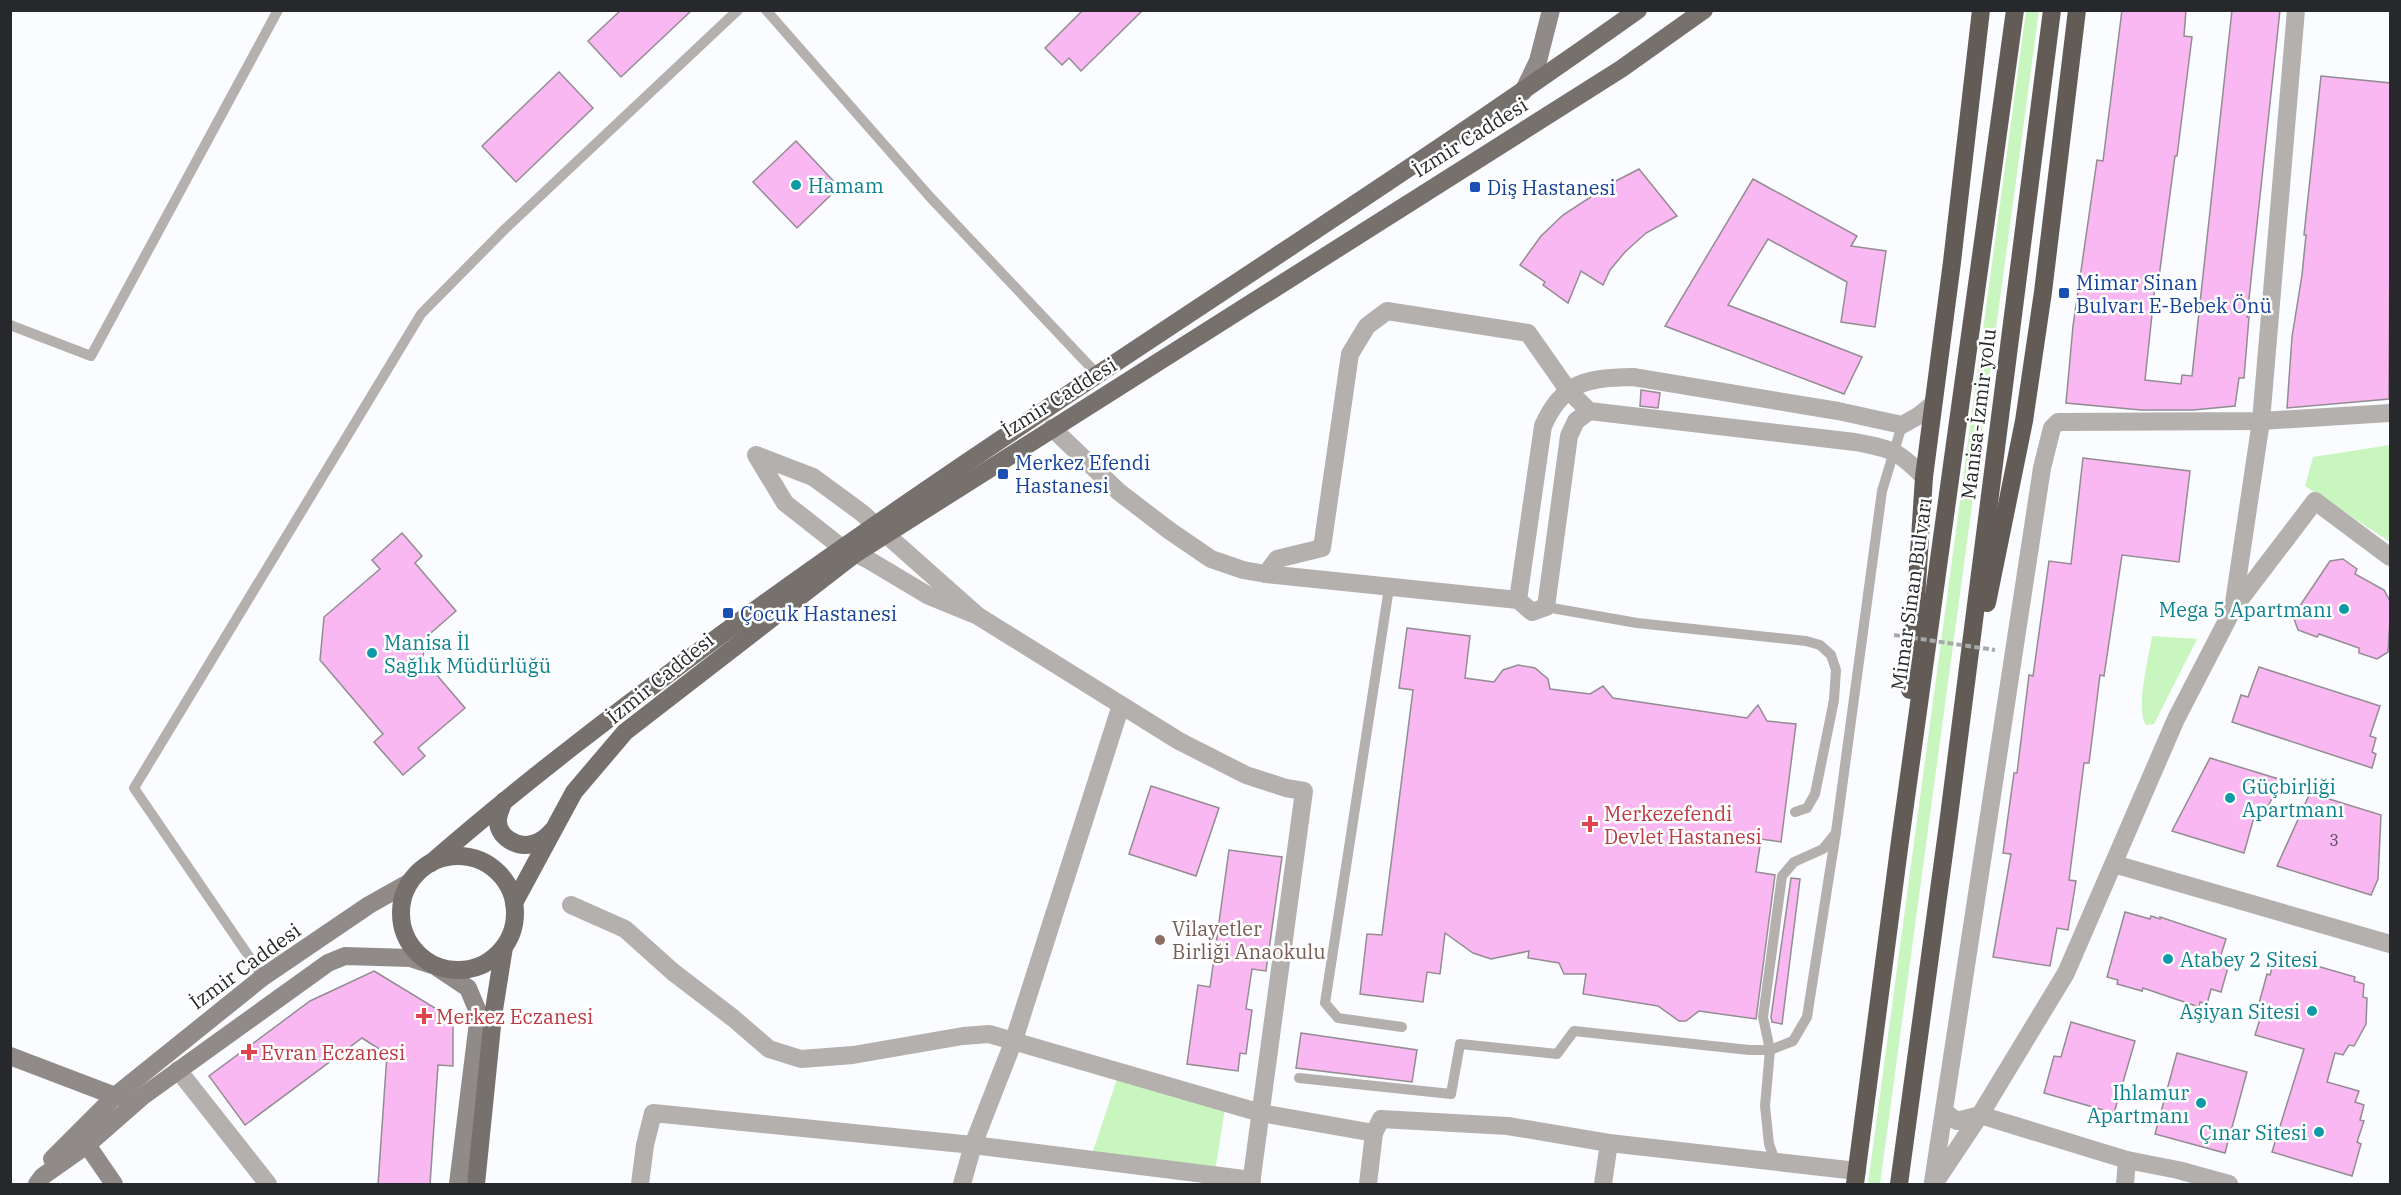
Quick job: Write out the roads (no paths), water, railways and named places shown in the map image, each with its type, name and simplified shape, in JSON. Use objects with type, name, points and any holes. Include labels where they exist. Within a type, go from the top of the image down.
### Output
[{"type":"highway","points":[[1900,841],[1924,477],[1982,10]]},
{"type":"highway","name":"Mimar Sinan Bulvarı","points":[[1856,1178],[1900,841],[2015,10]]},
{"type":"highway","name":"Manisa-İzmir yolu","points":[[1948,824],[2052,10]]},
{"type":"highway","points":[[1899,1185],[1948,824],[1982,629],[2024,421],[2043,292],[2077,10]]},
{"type":"main road","points":[[1523,92],[1539,61],[1551,10]]},
{"type":"main road","name":"İzmir Caddesi","points":[[431,863],[598,725],[881,529],[1041,412],[1406,172],[1638,10]]},
{"type":"main road","name":"İzmir Caddesi","points":[[881,529],[1052,428],[1622,69],[1704,10]]},
{"type":"main road","points":[[1041,412],[1052,428]]},
{"type":"main road","name":"İzmir Caddesi","points":[[514,903],[574,792],[625,732],[848,551]]},
{"type":"main road","points":[[504,801],[498,820],[502,835],[514,844],[531,845],[544,839],[556,828]]},
{"type":"main road","points":[[476,1185],[493,1017],[504,947],[511,933],[514,918],[514,903],[508,886],[497,872],[482,862],[465,856],[447,857],[431,863],[419,871],[410,882],[402,898],[400,916],[404,934],[413,949],[435,966],[460,971],[477,968],[492,959],[504,947]]},
{"type":"main road","name":"İzmir Caddesi","points":[[37,1185],[43,1176],[83,1139],[115,1096],[263,977],[369,905],[410,882]]},
{"type":"main road","name":"İzmir Caddesi","points":[[28,1185],[83,1139],[178,1070],[328,963],[345,956],[410,958],[435,966],[468,988],[479,1014],[458,1185]]},
{"type":"main road","points":[[10,1056],[115,1096],[127,1098],[143,1096]]},
{"type":"main road","points":[[83,1139],[114,1185]]},
{"type":"street","points":[[2233,609],[2261,421],[2296,10]]},
{"type":"street","points":[[1266,574],[1277,559],[1322,548],[1350,354],[1367,326],[1387,311],[1528,333],[1568,390],[1589,411],[1856,442],[1893,451],[1903,456],[1924,477]]},
{"type":"street","points":[[1518,600],[1543,426],[1552,405],[1568,390],[1599,378],[1633,377],[1838,411],[1902,425],[1932,405]]},
{"type":"street","points":[[1052,428],[1119,492],[1211,559],[1243,570],[1266,574],[1518,600],[1532,612],[1546,607],[1569,436],[1576,421],[1589,411]]},
{"type":"street","points":[[1934,1185],[2041,478],[2052,429],[2058,422],[2261,421],[2391,413]]},
{"type":"street","points":[[640,1185],[645,1145],[653,1113],[973,1146],[1252,1182],[1304,791],[1286,788],[1246,774],[1179,741],[978,616],[929,596],[848,551],[785,503],[756,455],[813,477],[881,529],[978,616]]},
{"type":"street","points":[[1934,1185],[1980,1115],[2066,973],[2176,720],[2233,609],[2315,501],[2391,557]]},
{"type":"street","points":[[962,1185],[973,1146],[1014,1040],[1121,705]]},
{"type":"street","points":[[2114,864],[2391,945]]},
{"type":"street","points":[[571,905],[625,929],[673,972],[769,1049],[801,1059],[853,1055],[963,1036],[989,1034],[1261,1113],[1374,1133]]},
{"type":"street","points":[[178,1070],[268,1185]]},
{"type":"street","points":[[1944,1112],[1957,1121],[1980,1115],[2127,1160],[2178,1170],[2229,1185]]},
{"type":"street","points":[[1368,1185],[1374,1133],[1381,1119],[1508,1126],[1609,1143],[1775,1161],[1856,1178]]},
{"type":"street","points":[[1603,1185],[1609,1143]]},
{"type":"street","points":[[2125,1185],[2127,1160]]},
{"type":"lane","points":[[10,325],[91,356],[278,10]]},
{"type":"lane","points":[[263,977],[134,788],[420,314],[504,230],[738,10]]},
{"type":"lane","points":[[766,10],[930,197],[1097,374]]},
{"type":"lane","points":[[1299,1078],[1452,1094],[1460,1044],[1557,1054],[1574,1031],[1749,1050],[1770,1050],[1792,1041],[1807,1017],[1836,832],[1882,491],[1902,425]]},
{"type":"lane","points":[[1389,588],[1325,1003],[1338,1018],[1402,1027]]},
{"type":"lane","points":[[1546,607],[1637,623],[1820,645],[1831,655],[1836,670],[1834,700],[1815,794],[1807,808],[1796,812]]},
{"type":"lane","points":[[1775,1161],[1769,1144],[1765,1106],[1770,1050],[1763,1017],[1782,876],[1794,862],[1824,849],[1836,832]]},
{"type":"place","name":"Hamam","points":[[796,185]]},
{"type":"place","name":"Diş Hastanesi","points":[[1475,187]]},
{"type":"place","name":"Mimar Sinan Bulvarı E-Bebek Önü","points":[[2064,293]]},
{"type":"place","name":"Merkez Efendi Hastanesi","points":[[1003,474]]},
{"type":"place","name":"Mega 5 Apartmanı","points":[[2344,609]]},
{"type":"place","name":"Çocuk Hastanesi","points":[[728,613]]},
{"type":"place","name":"Manisa İl Sağlık Müdürlüğü","points":[[372,653]]},
{"type":"place","name":"Güçbirliği Apartmanı","points":[[2230,798]]},
{"type":"place","name":"Merkezefendi Devlet Hastanesi","points":[[1590,824]]},
{"type":"place","name":"Vilayetler Birliği Anaokulu","points":[[1160,940]]},
{"type":"place","name":"Atabey 2 Sitesi","points":[[2168,959]]},
{"type":"place","name":"Aşiyan Sitesi","points":[[2312,1011]]},
{"type":"place","name":"Merkez Eczanesi","points":[[424,1016]]},
{"type":"place","name":"Evran Eczanesi","points":[[249,1052]]},
{"type":"place","name":"Ihlamur Apartmanı","points":[[2201,1103]]},
{"type":"place","name":"Çınar Sitesi","points":[[2319,1132]]}]
